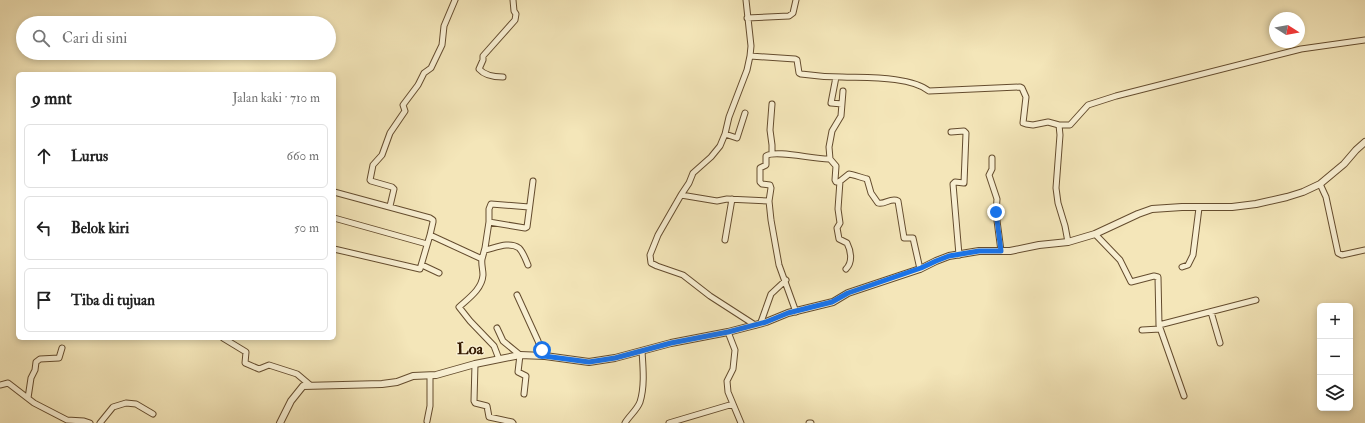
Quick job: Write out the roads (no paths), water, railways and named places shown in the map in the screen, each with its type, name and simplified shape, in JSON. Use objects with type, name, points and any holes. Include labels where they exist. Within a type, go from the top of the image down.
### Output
[{"type":"street","points":[[390,206],[394,190],[393,187],[374,182],[370,179],[373,165],[381,157],[390,133],[405,111],[402,105],[418,85],[424,73],[431,68],[442,45],[444,26],[455,0]]},
{"type":"street","points":[[503,77],[492,77],[480,72],[479,69],[483,56],[515,20],[516,14],[514,11],[513,0]]},
{"type":"street","points":[[746,0],[751,46],[748,70],[729,117],[725,134],[720,146],[711,157],[693,173],[689,183],[658,235],[650,255],[651,263],[683,275],[710,296],[755,324]]},
{"type":"street","points":[[747,18],[789,16],[793,13],[796,0]]},
{"type":"street","points":[[750,56],[795,59],[797,60],[799,73],[801,74],[874,78],[919,85],[929,91],[1020,87],[1022,88],[1026,97],[1023,123],[1033,126],[1048,122],[1059,125],[1070,125],[1088,105],[1116,96],[1301,49],[1365,40]]},
{"type":"street","points":[[836,77],[831,103],[842,104]]},
{"type":"street","points":[[840,181],[838,182],[835,180],[836,166],[830,159],[829,147],[832,131],[841,116],[843,91]]},
{"type":"street","points":[[772,104],[770,132],[772,154]]},
{"type":"street","points":[[725,134],[737,138],[745,113]]},
{"type":"street","points":[[1059,125],[1060,135],[1056,188],[1058,204],[1068,242]]},
{"type":"street","points":[[951,132],[964,131],[966,133],[964,182],[962,184],[955,182],[953,184],[959,255]]},
{"type":"street","points":[[280,423],[296,394],[303,386],[382,384],[397,382],[413,376],[430,376],[475,364],[520,355],[544,356],[589,362],[615,358],[671,343],[728,332],[788,313],[832,302],[848,293],[936,261],[959,255],[979,251],[1010,251],[1039,245],[1068,242],[1095,234],[1145,211],[1169,208],[1232,208],[1256,204],[1303,192],[1320,184],[1344,164],[1365,142]]},
{"type":"street","points":[[796,312],[786,280],[779,265],[771,224],[769,201],[771,186],[760,182],[760,169],[761,166],[766,165],[766,156],[772,154],[830,159]]},
{"type":"street","points":[[992,158],[992,169],[989,175],[996,199],[996,213],[1001,251]]},
{"type":"street","points":[[846,269],[850,265],[851,259],[849,247],[847,243],[839,239],[837,231],[840,223],[838,209],[840,181],[849,174],[867,179],[871,193],[878,203],[881,204],[893,199],[898,201],[904,238],[913,238],[920,268]]},
{"type":"street","points":[[489,222],[526,228],[528,225],[533,181]]},
{"type":"street","points":[[1320,184],[1326,197],[1338,253],[1342,255],[1365,250]]},
{"type":"street","points":[[336,192],[390,206],[432,219],[433,222],[420,269],[336,249]]},
{"type":"street","points":[[681,195],[717,201],[727,199],[769,201]]},
{"type":"street","points":[[724,240],[732,199]]},
{"type":"street","points":[[499,359],[494,346],[470,321],[459,306],[478,290],[481,284],[483,275],[481,263],[485,250],[489,222],[489,208],[491,204],[529,207]]},
{"type":"street","points":[[1182,267],[1188,265],[1192,258],[1199,208]]},
{"type":"street","points":[[336,219],[427,244]]},
{"type":"street","points":[[1095,234],[1120,260],[1131,282],[1154,276],[1158,277],[1160,327],[1184,396]]},
{"type":"street","points":[[430,235],[482,259]]},
{"type":"street","points":[[485,250],[510,245],[519,249],[528,265]]},
{"type":"street","points":[[422,264],[439,273]]},
{"type":"street","points":[[761,322],[771,294],[786,280]]},
{"type":"street","points":[[517,295],[544,356]]},
{"type":"street","points":[[1142,330],[1160,327],[1256,300]]},
{"type":"street","points":[[1211,312],[1220,343]]},
{"type":"street","points":[[496,328],[503,341],[520,355]]},
{"type":"street","points":[[728,332],[735,350],[733,369],[728,378],[727,386],[741,423]]},
{"type":"street","points":[[226,340],[246,352],[245,363],[259,369],[269,365],[296,373],[310,385]]},
{"type":"street","points":[[28,398],[31,378],[35,370],[36,362],[40,358],[58,358],[62,348]]},
{"type":"street","points":[[625,423],[637,406],[641,397],[643,370],[642,350]]},
{"type":"street","points":[[520,355],[518,372],[526,376],[524,394]]},
{"type":"street","points":[[475,364],[475,403],[488,406],[489,417],[513,423]]},
{"type":"street","points":[[427,421],[430,406],[430,376]]},
{"type":"street","points":[[0,385],[8,383],[34,403],[67,420],[84,421],[90,423]]},
{"type":"street","points":[[100,423],[113,407],[126,403],[136,404],[153,414]]},
{"type":"street","points":[[669,423],[733,404]]},
{"type":"district","name":"Loa","points":[[470,349]]}]
